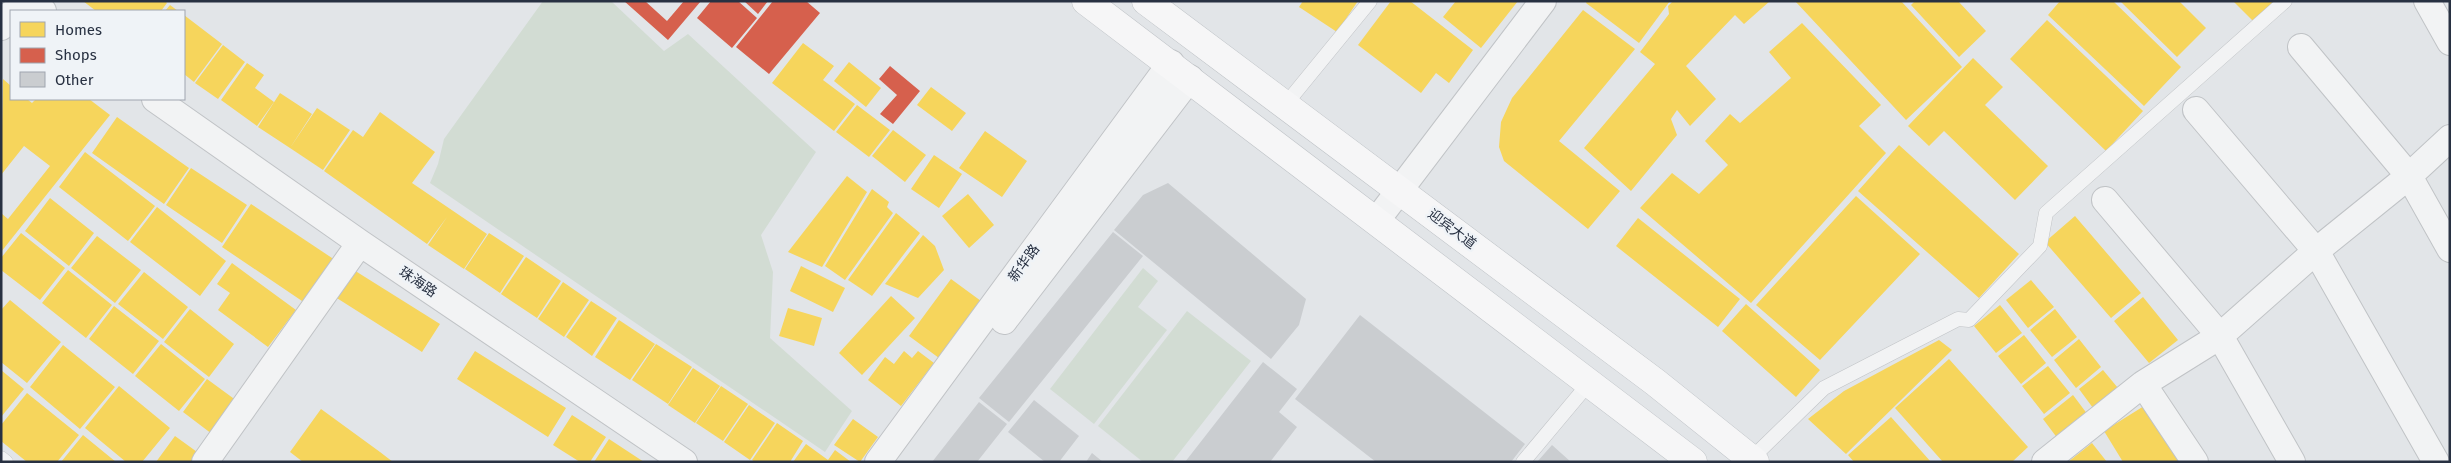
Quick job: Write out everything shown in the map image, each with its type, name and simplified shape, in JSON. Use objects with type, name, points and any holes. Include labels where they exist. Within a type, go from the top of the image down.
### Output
[{"type":"main road","points":[[1086,1],[1181,71],[1693,462]]},
{"type":"main road","name":"迎宾大道","points":[[1146,1],[1655,382],[1753,460]]},
{"type":"street","points":[[1377,220],[1543,1]]},
{"type":"street","points":[[2427,1],[2450,42]]},
{"type":"street","points":[[2301,47],[2409,176],[2450,249]]},
{"type":"street","name":"新华路","points":[[878,462],[1181,71]]},
{"type":"street","name":"新华路","points":[[895,462],[1181,71]]},
{"type":"street","name":"珠海路","points":[[156,100],[360,242],[684,462]]},
{"type":"street","name":"珠海路","points":[[169,100],[697,462]]},
{"type":"street","points":[[2196,110],[2316,251],[2436,462]]},
{"type":"street","points":[[2044,462],[2143,384],[2220,336],[2316,251],[2409,176],[2450,138]]},
{"type":"street","points":[[2105,200],[2220,336],[2292,462]]},
{"type":"street","points":[[205,462],[360,242]]},
{"type":"street","points":[[2143,384],[2195,462]]},
{"type":"lane","points":[[1286,105],[1370,1]]},
{"type":"lane","points":[[1753,460],[1824,388],[1958,319],[1969,320],[2040,246],[2046,212],[2284,1]]},
{"type":"lane","points":[[1523,462],[1590,382]]},
{"type":"lane","points":[[1,458],[6,462]]},
{"type":"shaded area","points":[[543,1],[611,1],[664,51],[688,34],[816,152],[761,235],[773,272],[770,338],[852,411],[825,452],[430,183],[438,164],[444,139]]},
{"type":"shaded area","points":[[1143,268],[1158,281],[1138,307],[1167,330],[1094,424],[1050,389]]},
{"type":"shaded area","points":[[1187,311],[1251,361],[1172,462],[1143,462],[1098,426]]},
{"type":"building: Homes","points":[[83,1],[165,1],[167,3],[162,10],[95,10]]},
{"type":"building: Homes","points":[[1303,1],[1358,1],[1337,32],[1299,7]]},
{"type":"building: Homes","points":[[1391,1],[1410,1],[1473,50],[1449,83],[1436,73],[1421,93],[1358,45]]},
{"type":"building: Homes","points":[[1456,1],[1518,1],[1481,48],[1443,17]]},
{"type":"building: Homes","points":[[1587,1],[1670,1],[1639,43],[1586,3]]},
{"type":"building: Homes","points":[[1673,1],[1770,1],[1744,24],[1735,15],[1686,66],[1716,99],[1690,126],[1677,110],[1671,119],[1677,135],[1631,191],[1584,148],[1655,64],[1640,52],[1669,14],[1668,6]]},
{"type":"building: Homes","points":[[1795,1],[1901,1],[1962,67],[1906,120]]},
{"type":"building: Homes","points":[[1915,1],[1958,1],[1986,31],[1959,57],[1911,5]]},
{"type":"building: Homes","points":[[2060,1],[2113,1],[2181,67],[2144,106],[2048,15]]},
{"type":"building: Homes","points":[[2120,1],[2179,1],[2206,28],[2177,57]]},
{"type":"building: Homes","points":[[2233,1],[2280,1],[2257,25]]},
{"type":"building: Homes","points":[[170,5],[177,10],[166,10]]},
{"type":"building: Homes","points":[[1583,10],[1635,49],[1559,141],[1620,191],[1588,229],[1504,161],[1499,147],[1501,122],[1512,98]]},
{"type":"building: Homes","points":[[185,16],[222,44],[194,82],[185,75]]},
{"type":"building: Homes","points":[[2047,20],[2143,111],[2106,151],[2010,59]]},
{"type":"building: Homes","points":[[1802,23],[1881,105],[1859,126],[1886,153],[1751,303],[1640,208],[1672,173],[1699,194],[1728,165],[1705,141],[1730,114],[1740,123],[1791,78],[1769,52]]},
{"type":"building: Homes","points":[[803,43],[834,66],[823,80],[855,104],[834,131],[772,83]]},
{"type":"building: Homes","points":[[223,45],[245,62],[218,99],[195,83]]},
{"type":"building: Homes","points":[[1973,58],[2003,87],[1985,105],[2048,166],[2015,200],[1944,131],[1929,146],[1908,126]]},
{"type":"building: Homes","points":[[849,62],[881,88],[866,107],[834,81]]},
{"type":"building: Homes","points":[[247,63],[264,75],[255,88],[274,102],[257,126],[221,100]]},
{"type":"building: Homes","points":[[3,79],[10,85],[10,100],[28,100],[32,103],[35,100],[90,100],[110,115],[1,252],[1,213],[8,219],[50,166],[24,146],[1,175]]},
{"type":"building: Homes","points":[[931,87],[966,113],[952,131],[917,105]]},
{"type":"building: Homes","points":[[280,93],[312,114],[290,148],[258,127]]},
{"type":"building: Homes","points":[[857,105],[890,130],[869,157],[836,132]]},
{"type":"building: Homes","points":[[317,108],[350,130],[323,170],[290,148]]},
{"type":"building: Homes","points":[[380,112],[435,152],[412,183],[487,234],[464,269],[428,245],[447,217],[427,244],[324,171],[353,130],[363,137]]},
{"type":"building: Homes","points":[[117,117],[189,168],[164,204],[92,153]]},
{"type":"building: Homes","points":[[893,130],[926,155],[905,182],[872,156]]},
{"type":"building: Homes","points":[[985,131],[1027,161],[1002,197],[959,168]]},
{"type":"building: Homes","points":[[1899,145],[2019,254],[1979,298],[1858,191]]},
{"type":"building: Homes","points":[[85,152],[155,206],[128,241],[59,187]]},
{"type":"building: Homes","points":[[934,155],[962,174],[939,208],[911,189]]},
{"type":"building: Homes","points":[[191,168],[247,205],[222,243],[166,205]]},
{"type":"building: Homes","points":[[847,176],[867,192],[822,267],[788,252]]},
{"type":"building: Homes","points":[[872,189],[889,202],[887,207],[893,213],[845,280],[825,266]]},
{"type":"building: Homes","points":[[968,194],[994,225],[969,248],[942,216]]},
{"type":"building: Homes","points":[[1856,196],[1920,254],[1820,360],[1756,305]]},
{"type":"building: Homes","points":[[50,198],[94,233],[69,266],[25,231]]},
{"type":"building: Homes","points":[[251,204],[335,260],[305,303],[222,247]]},
{"type":"building: Homes","points":[[157,207],[226,261],[200,296],[130,242]]},
{"type":"building: Homes","points":[[896,213],[920,233],[872,296],[848,280]]},
{"type":"building: Homes","points":[[2075,216],[2141,293],[2111,318],[2045,242]]},
{"type":"building: Homes","points":[[1638,218],[1740,299],[1718,327],[1616,246]]},
{"type":"building: Homes","points":[[21,233],[65,268],[40,300],[1,270],[1,258]]},
{"type":"building: Homes","points":[[489,233],[524,256],[500,293],[465,269]]},
{"type":"building: Homes","points":[[923,235],[935,246],[944,270],[918,298],[885,284]]},
{"type":"building: Homes","points":[[97,236],[141,270],[115,303],[71,268]]},
{"type":"building: Homes","points":[[526,257],[561,281],[537,318],[501,294]]},
{"type":"building: Homes","points":[[232,263],[296,310],[268,347],[218,310],[230,293],[217,284]]},
{"type":"building: Homes","points":[[801,266],[845,288],[833,312],[790,291]]},
{"type":"building: Homes","points":[[349,267],[440,324],[422,352],[332,295]]},
{"type":"building: Homes","points":[[68,270],[112,305],[86,338],[42,303]]},
{"type":"building: Homes","points":[[144,272],[188,307],[163,339],[118,304]]},
{"type":"building: Homes","points":[[951,279],[981,301],[939,358],[909,336]]},
{"type":"building: Homes","points":[[2031,280],[2054,307],[2028,328],[2006,300]]},
{"type":"building: Homes","points":[[563,282],[589,300],[564,337],[538,319]]},
{"type":"building: Homes","points":[[891,296],[915,318],[862,375],[839,353]]},
{"type":"building: Homes","points":[[2143,297],[2178,340],[2149,363],[2114,321]]},
{"type":"building: Homes","points":[[10,300],[61,342],[27,383],[1,362],[1,310]]},
{"type":"building: Homes","points":[[591,301],[617,318],[592,356],[566,337]]},
{"type":"building: Homes","points":[[1746,304],[1820,370],[1796,397],[1722,331]]},
{"type":"building: Homes","points":[[2000,305],[2022,333],[1996,353],[1974,326]]},
{"type":"building: Homes","points":[[114,306],[159,341],[133,374],[89,339]]},
{"type":"building: Homes","points":[[788,308],[822,318],[814,346],[779,336]]},
{"type":"building: Homes","points":[[190,309],[234,344],[209,377],[164,342]]},
{"type":"building: Homes","points":[[2055,309],[2077,337],[2052,357],[2030,330]]},
{"type":"building: Homes","points":[[619,320],[655,344],[630,380],[595,357]]},
{"type":"building: Homes","points":[[2024,335],[2046,363],[2021,384],[1998,356]]},
{"type":"building: Homes","points":[[2079,339],[2101,367],[2076,388],[2054,360]]},
{"type":"building: Homes","points":[[1939,340],[1952,350],[1846,454],[1808,419],[1844,391]]},
{"type":"building: Homes","points":[[161,344],[205,379],[179,411],[135,376]]},
{"type":"building: Homes","points":[[656,344],[692,367],[668,404],[632,380]]},
{"type":"building: Homes","points":[[63,345],[115,387],[80,429],[30,387]]},
{"type":"building: Homes","points":[[475,351],[566,408],[548,437],[457,379]]},
{"type":"building: Homes","points":[[904,351],[912,358],[918,351],[934,363],[901,406],[868,380],[885,357],[894,364]]},
{"type":"building: Homes","points":[[1949,359],[2028,447],[2012,462],[1943,462],[1895,408]]},
{"type":"building: Homes","points":[[2048,366],[2070,393],[2044,414],[2022,386]]},
{"type":"building: Homes","points":[[693,368],[720,386],[695,423],[668,405]]},
{"type":"building: Homes","points":[[1,370],[24,389],[1,417]]},
{"type":"building: Homes","points":[[2103,370],[2118,388],[2093,408],[2079,389]]},
{"type":"building: Homes","points":[[207,379],[237,401],[212,434],[183,412]]},
{"type":"building: Homes","points":[[119,386],[170,428],[142,462],[126,462],[85,428]]},
{"type":"building: Homes","points":[[721,386],[748,404],[723,441],[696,423]]},
{"type":"building: Homes","points":[[27,393],[79,435],[57,462],[27,462],[1,441],[1,425]]},
{"type":"building: Homes","points":[[2073,395],[2091,419],[2061,443],[2043,419]]},
{"type":"building: Homes","points":[[749,405],[775,423],[750,460],[724,442]]},
{"type":"building: Homes","points":[[2144,406],[2179,462],[2123,462],[2104,431]]},
{"type":"building: Homes","points":[[321,409],[393,462],[303,462],[290,452]]},
{"type":"building: Homes","points":[[572,415],[606,437],[590,462],[580,462],[553,445]]},
{"type":"building: Homes","points":[[1891,417],[1931,462],[1854,462],[1848,455]]},
{"type":"building: Homes","points":[[853,419],[878,437],[860,462],[834,445]]},
{"type":"building: Homes","points":[[777,423],[803,441],[790,462],[755,462],[752,460]]},
{"type":"building: Homes","points":[[83,435],[116,462],[61,462]]},
{"type":"building: Homes","points":[[175,436],[204,457],[201,462],[156,462]]},
{"type":"building: Homes","points":[[609,439],[644,462],[594,462]]},
{"type":"building: Homes","points":[[2092,443],[2107,462],[2068,462]]},
{"type":"building: Homes","points":[[806,444],[828,460],[835,450],[851,462],[793,462]]},
{"type":"building: Shops","points":[[624,1],[645,1],[667,21],[684,1],[701,1],[668,40]]},
{"type":"building: Shops","points":[[711,1],[738,1],[757,18],[732,48],[697,18]]},
{"type":"building: Shops","points":[[744,1],[768,1],[758,14]]},
{"type":"building: Shops","points":[[773,1],[806,1],[820,13],[769,74],[736,47]]},
{"type":"building: Shops","points":[[890,66],[920,91],[893,124],[880,114],[897,95],[879,79]]},
{"type":"building: Other","points":[[1168,183],[1306,299],[1299,325],[1271,359],[1114,230],[1143,195]]},
{"type":"building: Other","points":[[1113,232],[1143,256],[1009,422],[979,398]]},
{"type":"building: Other","points":[[1360,315],[1525,444],[1511,462],[1376,462],[1295,399]]},
{"type":"building: Other","points":[[1263,362],[1297,389],[1279,412],[1297,427],[1270,462],[1185,462]]},
{"type":"building: Other","points":[[1034,400],[1079,436],[1059,462],[1045,462],[1008,432]]},
{"type":"building: Other","points":[[979,402],[1007,424],[977,462],[932,462]]},
{"type":"building: Other","points":[[1552,445],[1571,462],[1537,462]]},
{"type":"building: Other","points":[[1092,453],[1103,462],[1086,462]]}]
